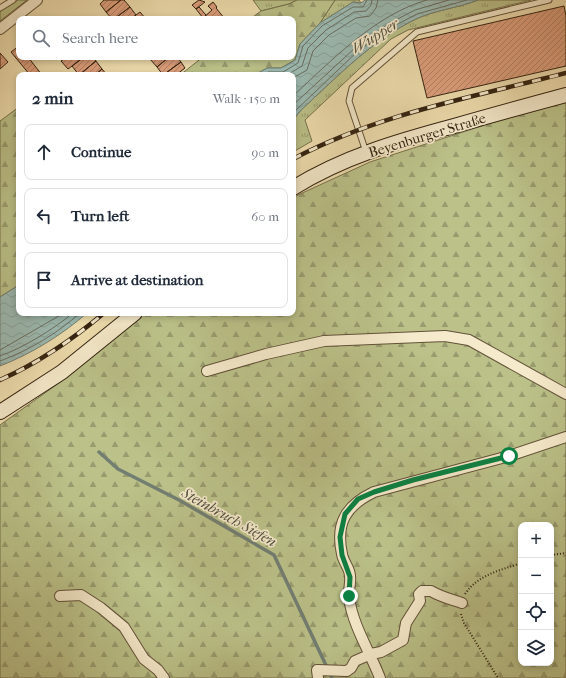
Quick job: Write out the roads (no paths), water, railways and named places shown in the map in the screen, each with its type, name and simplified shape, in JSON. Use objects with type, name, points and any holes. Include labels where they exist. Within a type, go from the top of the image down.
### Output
[{"type":"main road","name":"Beyenburger Straße","points":[[296,186],[333,166],[366,152],[403,140],[566,95]]},
{"type":"main road","points":[[0,412],[62,372],[131,316]]},
{"type":"street","points":[[17,16],[37,0]]},
{"type":"street","points":[[0,29],[16,16]]},
{"type":"street","points":[[208,371],[266,354],[324,341],[445,336],[469,340],[566,394]]},
{"type":"street","points":[[380,678],[371,654],[353,617],[349,596],[350,577],[342,555],[340,537],[345,514],[358,499],[374,492],[509,456],[566,437]]},
{"type":"street","points":[[318,678],[316,670],[347,671],[351,668],[354,661],[371,654],[381,652],[403,640],[406,623],[420,602],[419,594],[422,591],[431,590],[440,597],[446,597],[462,603]]},
{"type":"street","points":[[60,596],[81,596],[101,608],[124,626],[144,659],[160,675]]},
{"type":"lane","points":[[0,8],[13,0]]},
{"type":"lane","points":[[366,152],[349,101],[352,88],[417,32],[549,0]]},
{"type":"water","name":"Wupper","points":[[365,0],[478,0],[423,16],[385,37],[342,72],[296,116],[296,72],[260,72],[267,68],[281,68],[296,60],[300,44],[320,23],[353,2],[361,3]]},
{"type":"water","points":[[16,287],[16,316],[83,316],[46,343],[23,356],[0,366],[0,297]]},
{"type":"waterway","name":"Steinbruch Siefen","points":[[99,452],[118,469],[179,500],[274,555],[332,678]]},
{"type":"railway","points":[[296,158],[325,143],[392,118],[566,73]]},
{"type":"railway","points":[[0,380],[28,366],[54,350],[100,316]]}]
